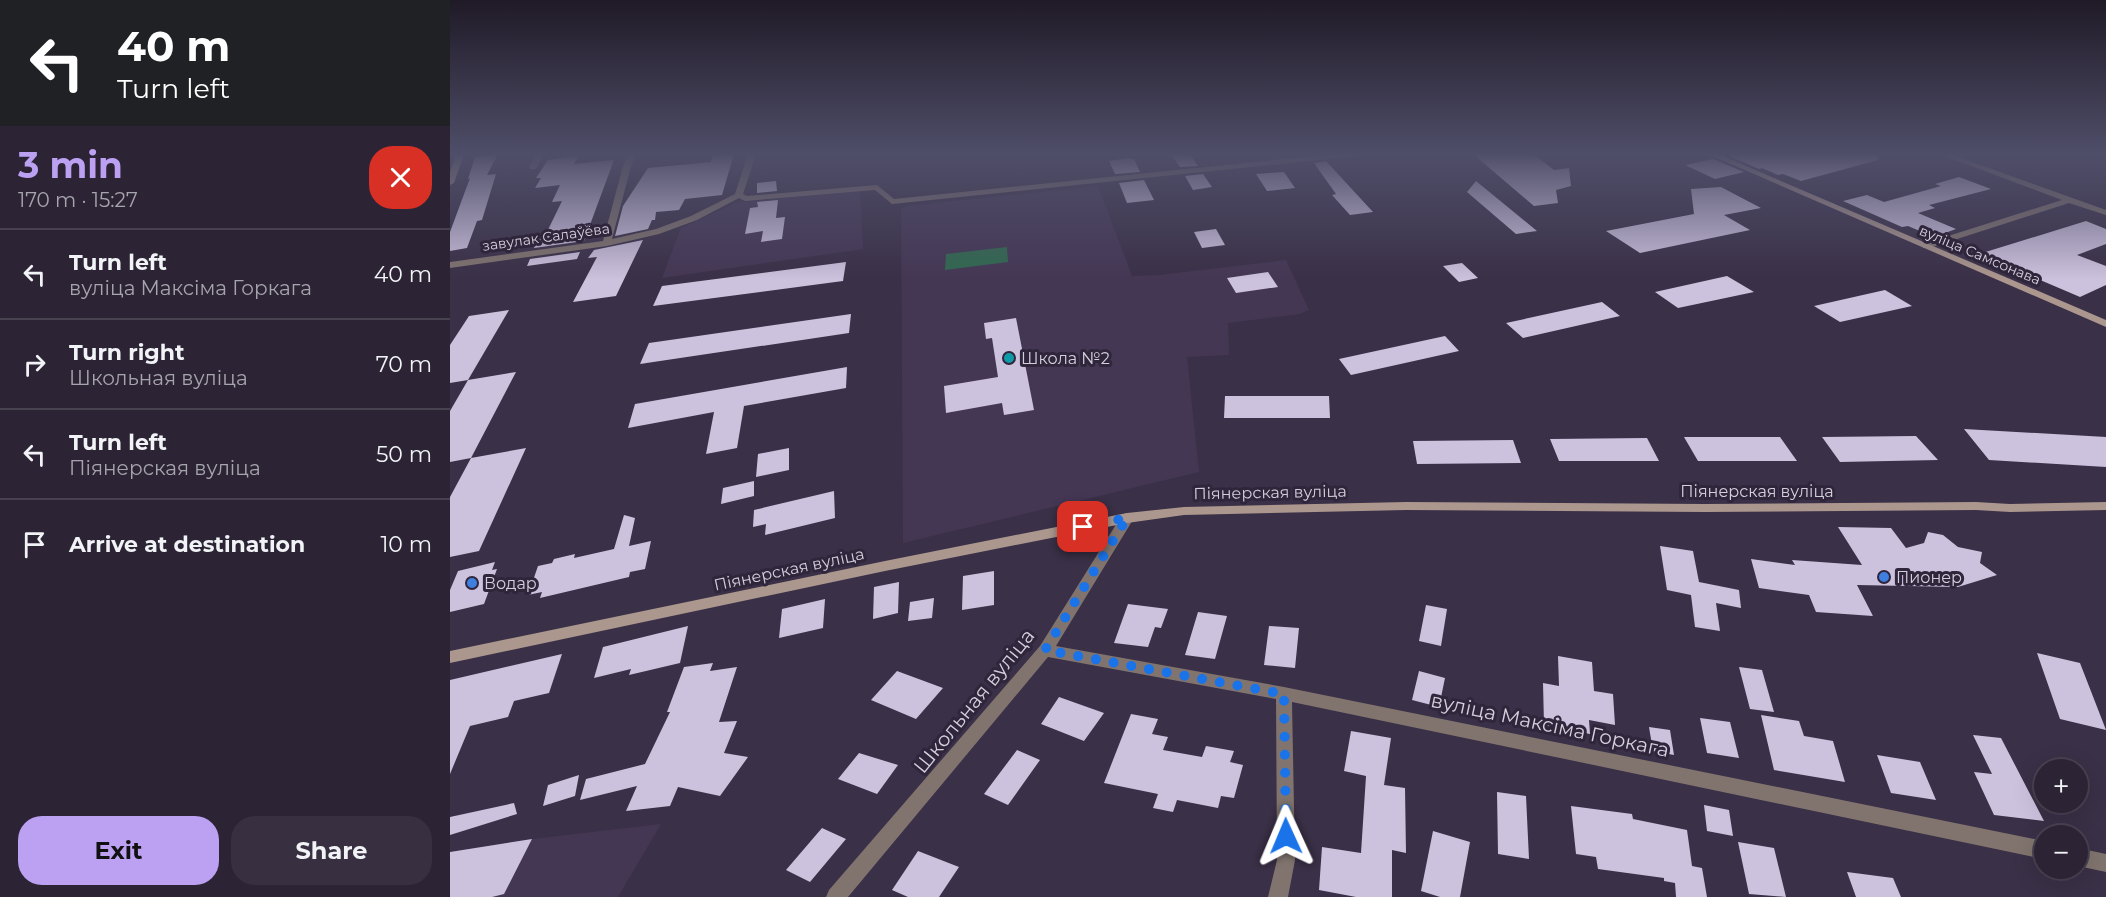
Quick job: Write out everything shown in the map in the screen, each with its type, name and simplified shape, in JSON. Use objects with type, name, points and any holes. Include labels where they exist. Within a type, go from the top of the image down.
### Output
[{"type":"street","points":[[608,243],[620,196]]},
{"type":"street","name":"завулак Салаўёва","points":[[450,265],[608,243],[675,226],[737,196]]},
{"type":"street","points":[[740,196],[745,199],[780,196]]},
{"type":"street","points":[[886,196],[892,202],[951,196]]},
{"type":"street","name":"вуліца Самсонава","points":[[1809,196],[2106,324]]},
{"type":"street","points":[[2058,196],[2106,213]]},
{"type":"street","points":[[1926,246],[2069,200]]},
{"type":"street","name":"Піянерская вуліца","points":[[450,657],[1127,518],[1184,511],[1394,506],[1705,508],[1976,506],[2010,508],[2106,506]]},
{"type":"street","name":"Школьная вуліца","points":[[836,897],[1045,650],[1127,518]]},
{"type":"street","name":"вуліца Максіма Горкага","points":[[1045,650],[1284,694],[2034,848]]},
{"type":"street","points":[[1278,897],[1286,860],[1284,694]]},
{"type":"street","points":[[2088,859],[2106,863]]},
{"type":"shaded area","points":[[804,196],[860,196],[863,249],[662,278],[681,228],[735,203]]},
{"type":"shaded area","points":[[1004,196],[1102,196],[1132,276],[1286,260],[1309,310],[1300,314],[1228,323],[1229,355],[1187,357],[1199,472],[903,543],[901,209],[907,206]]},
{"type":"shaded area","points":[[661,824],[618,897],[450,897],[450,852],[532,839]]},
{"type":"green space","points":[[1007,247],[1008,262],[945,270],[946,254]]},
{"type":"building","points":[[463,196],[489,196],[482,220],[477,221],[467,248],[450,251],[450,232]]},
{"type":"building","points":[[555,196],[601,196],[584,241],[534,248],[537,239],[544,238],[562,201],[552,202]]},
{"type":"building","points":[[630,196],[714,196],[685,199],[679,210],[656,212],[655,220],[652,220],[648,229],[615,236],[623,206]]},
{"type":"building","points":[[1124,196],[1152,196],[1154,200],[1127,203]]},
{"type":"building","points":[[1333,196],[1358,196],[1373,212],[1350,215]]},
{"type":"building","points":[[1472,196],[1494,196],[1537,231],[1516,234]]},
{"type":"building","points":[[1522,196],[1557,196],[1558,203],[1534,206]]},
{"type":"building","points":[[1692,196],[1738,196],[1761,208],[1724,215],[1750,230],[1640,253],[1606,231],[1694,214]]},
{"type":"building","points":[[1869,196],[1884,202],[1906,196],[1964,196],[1929,205],[1935,208],[1918,213],[1956,229],[1934,237],[1908,226],[1902,227],[1843,201]]},
{"type":"building","points":[[778,200],[776,218],[785,217],[782,239],[761,242],[763,231],[745,234],[750,208],[758,207],[757,202]]},
{"type":"building","points":[[2086,221],[2106,229],[2106,244],[2077,255],[2106,266],[2106,285],[2080,297],[1979,254]]},
{"type":"building","points":[[1216,229],[1225,245],[1202,248],[1194,232]]},
{"type":"building","points":[[643,240],[616,296],[573,302],[597,257],[588,258],[594,250]]},
{"type":"building","points":[[580,252],[577,259],[527,266],[530,259]]},
{"type":"building","points":[[846,262],[843,281],[653,306],[662,286]]},
{"type":"building","points":[[1462,263],[1478,278],[1459,282],[1443,266]]},
{"type":"building","points":[[1268,272],[1278,287],[1236,293],[1227,278]]},
{"type":"building","points":[[1727,276],[1754,292],[1678,308],[1655,292]]},
{"type":"building","points":[[1885,290],[1912,306],[1840,322],[1814,306]]},
{"type":"building","points":[[1602,302],[1620,316],[1523,338],[1506,323]]},
{"type":"building","points":[[509,310],[468,380],[450,383],[450,345],[469,316]]},
{"type":"building","points":[[851,314],[849,333],[640,364],[649,343]]},
{"type":"building","name":"Школа №2","points":[[1016,318],[1034,410],[1004,415],[1002,403],[946,413],[944,386],[998,377],[992,338],[986,339],[984,323]]},
{"type":"building","points":[[1445,336],[1459,351],[1351,375],[1339,359]]},
{"type":"building","points":[[847,367],[846,388],[744,406],[737,448],[706,454],[714,412],[628,428],[635,404]]},
{"type":"building","points":[[516,372],[471,458],[450,462],[450,411],[468,380]]},
{"type":"building","points":[[1225,396],[1329,396],[1330,418],[1224,418]]},
{"type":"building","points":[[1964,429],[2106,437],[2106,467],[1989,460]]},
{"type":"building","points":[[1916,436],[1938,460],[1840,462],[1822,437]]},
{"type":"building","points":[[1684,437],[1780,437],[1797,461],[1698,461]]},
{"type":"building","points":[[1647,438],[1659,461],[1559,461],[1550,439]]},
{"type":"building","points":[[1513,440],[1521,463],[1417,464],[1413,441]]},
{"type":"building","points":[[526,448],[479,551],[450,557],[450,497],[471,458]]},
{"type":"building","points":[[789,448],[789,470],[756,477],[758,454]]},
{"type":"building","points":[[754,481],[754,496],[721,504],[723,488]]},
{"type":"building","points":[[834,491],[835,518],[765,535],[766,524],[753,527],[754,510]]},
{"type":"building","points":[[624,515],[635,518],[629,546],[651,541],[645,569],[630,572],[629,577],[540,598],[542,592],[528,595],[538,566],[575,554],[574,558],[614,549]]},
{"type":"building","points":[[1838,527],[1891,528],[1906,548],[1924,543],[1928,532],[1943,535],[1958,547],[1982,552],[1980,563],[1997,575],[1958,587],[1857,585],[1873,616],[1816,612],[1809,595],[1759,588],[1751,559],[1795,565],[1792,560],[1862,565]]},
{"type":"building","points":[[1660,546],[1693,551],[1699,582],[1739,590],[1741,608],[1716,603],[1720,631],[1695,627],[1691,595],[1667,590]]},
{"type":"building","name":"Водар","points":[[495,562],[492,570],[497,569],[484,604],[450,612],[450,590],[458,571]]},
{"type":"building","points":[[994,571],[994,605],[962,610],[963,576]]},
{"type":"building","points":[[899,582],[898,613],[873,619],[874,587]]},
{"type":"building","points":[[934,598],[932,618],[908,621],[910,602]]},
{"type":"building","points":[[825,599],[823,628],[779,638],[782,609]]},
{"type":"building","points":[[1128,604],[1168,609],[1161,628],[1155,627],[1148,647],[1114,643]]},
{"type":"building","points":[[1426,605],[1447,609],[1441,646],[1419,641]]},
{"type":"building","points":[[1198,612],[1227,616],[1215,659],[1185,655]]},
{"type":"building","points":[[688,626],[680,663],[629,675],[631,669],[594,678],[603,647]]},
{"type":"building","points":[[1269,626],[1299,628],[1295,668],[1264,665]]},
{"type":"building","points":[[2037,653],[2080,663],[2106,730],[2060,719]]},
{"type":"building","points":[[562,654],[549,693],[514,701],[508,717],[470,726],[450,774],[450,680]]},
{"type":"building","points":[[1558,656],[1592,662],[1594,691],[1613,694],[1615,725],[1589,720],[1590,734],[1544,725],[1543,683],[1559,686]]},
{"type":"building","points":[[713,663],[710,671],[737,667],[719,722],[737,721],[724,753],[748,757],[720,796],[678,787],[670,806],[626,811],[637,786],[580,800],[586,779],[645,764],[670,712],[667,712],[684,667]]},
{"type":"building","points":[[1739,667],[1762,670],[1774,712],[1750,709]]},
{"type":"building","points":[[897,671],[943,688],[916,719],[871,700]]},
{"type":"building","points":[[1419,671],[1445,678],[1439,707],[1412,700]]},
{"type":"building","points":[[1059,697],[1104,713],[1084,741],[1041,724]]},
{"type":"building","points":[[1131,714],[1158,719],[1152,734],[1168,737],[1163,750],[1202,757],[1206,746],[1234,751],[1230,762],[1243,765],[1234,798],[1221,796],[1218,808],[1177,800],[1173,812],[1153,808],[1158,794],[1104,783]]},
{"type":"building","points":[[1761,715],[1799,721],[1804,736],[1833,741],[1845,782],[1774,770]]},
{"type":"building","points":[[1700,718],[1730,722],[1739,758],[1707,753]]},
{"type":"building","points":[[1649,727],[1670,730],[1674,755],[1653,751]]},
{"type":"building","points":[[1351,731],[1391,738],[1384,785],[1405,788],[1406,853],[1392,850],[1392,897],[1356,897],[1319,890],[1322,847],[1361,853],[1366,776],[1344,771]]},
{"type":"building","points":[[1973,735],[2001,738],[2034,802],[2034,813],[2040,813],[2044,821],[1994,815],[1974,772],[1992,774]]},
{"type":"building","points":[[1017,750],[1040,760],[1008,805],[984,794]]},
{"type":"building","points":[[859,753],[898,765],[877,794],[838,779]]},
{"type":"building","points":[[1877,755],[1920,762],[1936,800],[1891,793]]},
{"type":"building","points":[[579,775],[575,796],[543,806],[548,785]]},
{"type":"building","points":[[1497,792],[1526,796],[1529,859],[1498,854]]},
{"type":"building","points":[[514,803],[517,814],[450,835],[450,817]]},
{"type":"building","points":[[1704,805],[1729,810],[1733,836],[1707,831]]},
{"type":"building","points":[[1571,806],[1632,814],[1633,819],[1687,830],[1692,866],[1702,868],[1707,897],[1676,897],[1675,883],[1664,881],[1664,878],[1598,869],[1596,857],[1576,854]]},
{"type":"building","points":[[822,828],[846,839],[810,882],[786,870]]},
{"type":"building","points":[[1433,831],[1470,842],[1460,897],[1440,897],[1421,891]]},
{"type":"building","points":[[532,839],[504,894],[492,897],[450,897],[450,852]]},
{"type":"building","points":[[1738,842],[1774,848],[1786,897],[1749,894]]},
{"type":"building","points":[[918,851],[959,867],[939,897],[908,897],[892,890]]},
{"type":"building","points":[[1847,872],[1893,878],[1901,897],[1856,897]]},
{"type":"place","name":"Школа №2","points":[[1009,358]]},
{"type":"place","name":"Пионер","points":[[1884,577]]},
{"type":"place","name":"Водар","points":[[472,583]]},
{"type":"route","points":[[1083,527],[1127,518],[1045,650],[1284,694],[1286,836]]}]
